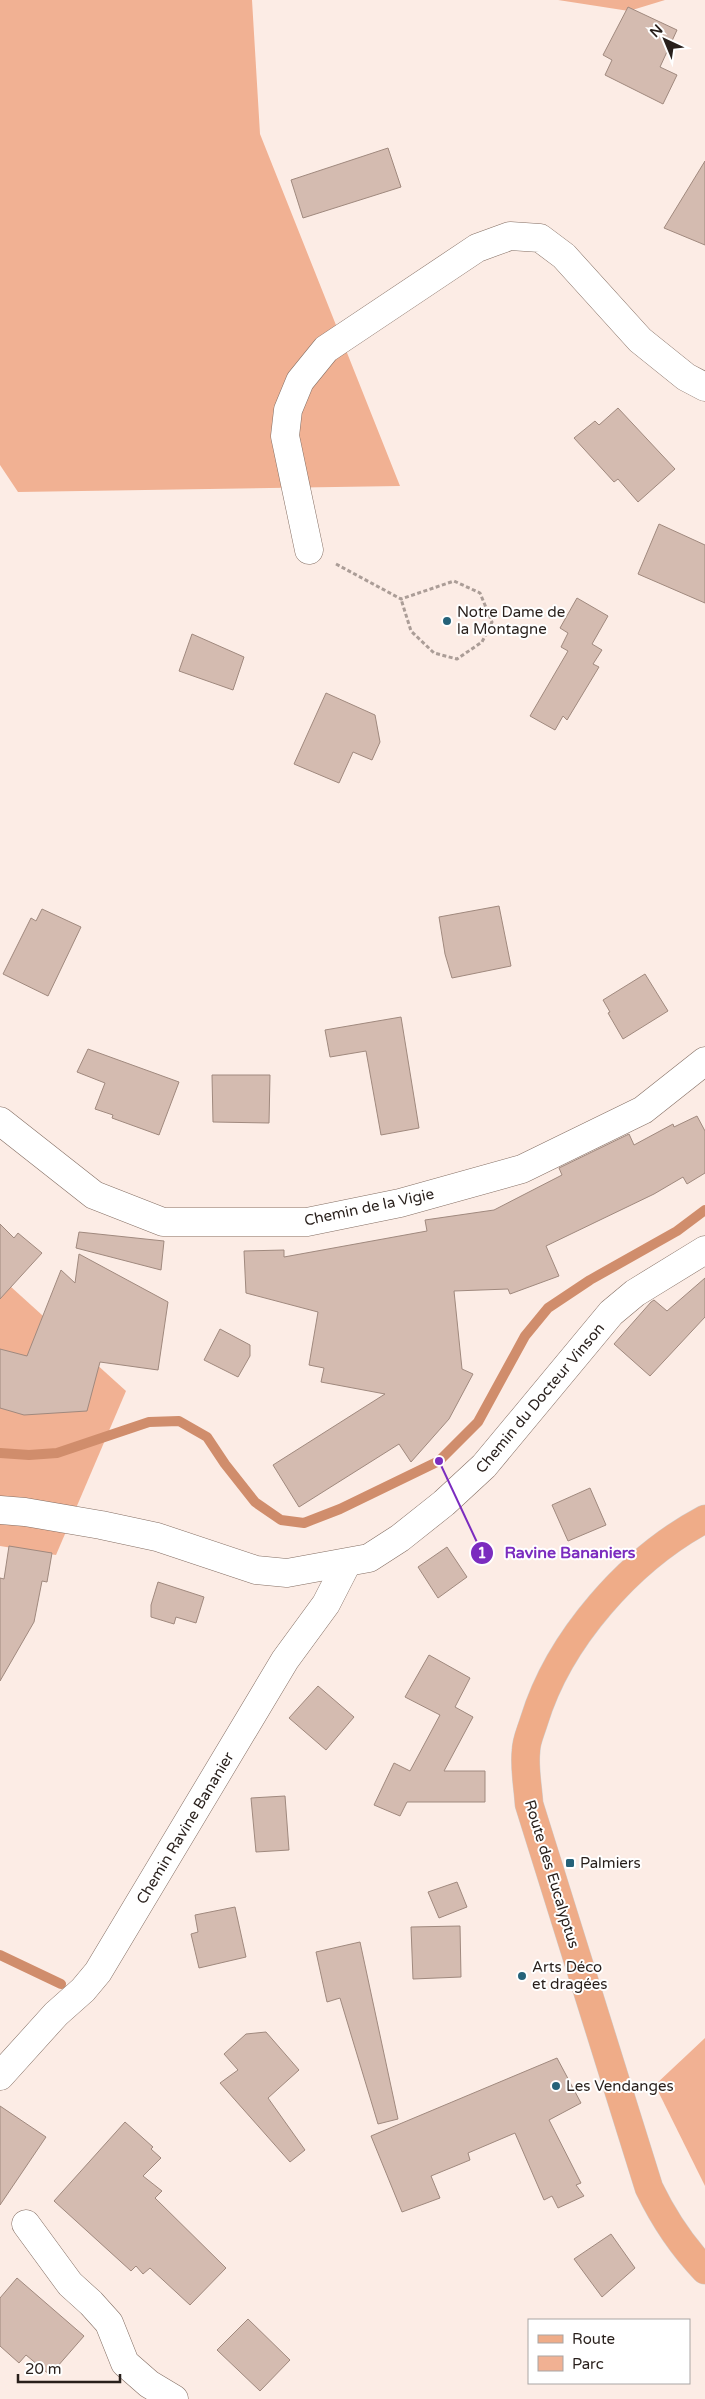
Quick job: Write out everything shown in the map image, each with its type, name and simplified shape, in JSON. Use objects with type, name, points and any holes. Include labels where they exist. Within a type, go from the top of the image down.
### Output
[{"type":"main road","name":"Route des Eucalyptus","points":[[705,1519],[683,1531],[635,1568],[597,1609],[564,1655],[541,1699],[526,1750],[529,1804],[649,2188],[664,2219],[685,2249],[705,2270]]},
{"type":"street","points":[[309,550],[285,436],[288,410],[300,381],[326,349],[477,248],[510,236],[540,238],[564,256],[640,340],[686,377],[705,387]]},
{"type":"street","name":"Chemin de la Vigie","points":[[0,1121],[94,1195],[163,1222],[307,1222],[400,1203],[522,1168],[643,1110],[705,1061]]},
{"type":"street","name":"Chemin du Docteur Vinson","points":[[0,1510],[25,1512],[158,1537],[256,1570],[287,1573],[369,1558],[400,1538],[444,1503],[484,1466],[510,1437],[584,1343],[611,1313],[635,1293],[705,1250]]},
{"type":"street","name":"Chemin Ravine Bananier","points":[[0,2076],[56,2014],[83,1990],[98,1972],[285,1660],[333,1591],[347,1563]]},
{"type":"street","points":[[26,2224],[70,2284],[91,2303],[108,2323],[125,2363],[149,2384],[174,2399]]},
{"type":"path","points":[[309,550],[401,599],[411,631],[434,652],[457,659],[482,642],[492,622],[480,593],[454,581],[401,599]]},
{"type":"green space","points":[[0,0],[252,0],[260,134],[400,486],[18,492],[0,465]]},
{"type":"green space","points":[[558,0],[665,0],[629,11]]},
{"type":"green space","points":[[0,1277],[126,1391],[56,1555],[0,1546]]},
{"type":"green space","points":[[705,2038],[705,2186],[655,2085]]},
{"type":"building","points":[[628,7],[677,30],[660,67],[677,75],[663,104],[605,75],[612,60],[603,55]]},
{"type":"building","points":[[388,148],[401,187],[303,218],[291,180]]},
{"type":"building","points":[[705,161],[705,245],[664,228]]},
{"type":"building","points":[[618,408],[675,469],[638,502],[618,479],[614,482],[574,438],[595,421],[599,425]]},
{"type":"building","points":[[659,524],[705,545],[705,603],[638,574]]},
{"type":"building","points":[[577,598],[608,616],[592,644],[602,650],[593,664],[599,667],[567,720],[563,716],[555,730],[530,716],[568,651],[561,647],[568,633],[560,628]]},
{"type":"building","points":[[192,634],[244,657],[233,690],[179,671]]},
{"type":"building","points":[[326,693],[375,715],[380,742],[372,760],[353,752],[339,783],[294,764]]},
{"type":"building","points":[[499,906],[511,966],[452,978],[445,954],[439,917]]},
{"type":"building","points":[[42,909],[81,927],[48,996],[3,974],[31,918],[36,921]]},
{"type":"building","points":[[645,974],[668,1011],[623,1039],[603,1000]]},
{"type":"building","points":[[401,1017],[419,1128],[381,1135],[366,1051],[330,1057],[325,1030]]},
{"type":"building","points":[[88,1049],[179,1082],[159,1135],[112,1118],[113,1115],[95,1109],[105,1083],[77,1072]]},
{"type":"building","points":[[212,1075],[270,1075],[269,1123],[213,1122]]},
{"type":"building","points":[[697,1116],[705,1131],[705,1173],[687,1184],[683,1177],[654,1194],[546,1246],[559,1276],[510,1294],[508,1289],[454,1291],[462,1369],[473,1374],[449,1419],[411,1462],[399,1444],[299,1507],[273,1465],[385,1394],[321,1382],[324,1368],[309,1365],[318,1312],[246,1293],[244,1251],[284,1250],[284,1257],[427,1231],[425,1220],[494,1210],[562,1175],[559,1168],[629,1134],[634,1145],[673,1124],[674,1127]]},
{"type":"building","points":[[0,1224],[14,1238],[18,1233],[42,1253],[0,1299]]},
{"type":"building","points":[[79,1232],[164,1241],[161,1270],[76,1248]]},
{"type":"building","points":[[79,1254],[168,1302],[158,1370],[100,1362],[87,1411],[24,1415],[0,1408],[0,1349],[27,1356],[61,1270],[75,1283]]},
{"type":"building","points":[[705,1278],[705,1317],[650,1376],[614,1344],[651,1302],[654,1300],[667,1311]]},
{"type":"building","points":[[220,1329],[250,1345],[250,1356],[238,1377],[204,1360]]},
{"type":"building","points":[[590,1488],[606,1525],[568,1541],[552,1505]]},
{"type":"building","points":[[9,1546],[52,1553],[47,1582],[42,1581],[34,1622],[0,1681],[0,1578],[4,1579]]},
{"type":"building","points":[[447,1547],[467,1577],[438,1598],[418,1567]]},
{"type":"building","points":[[158,1582],[204,1597],[196,1623],[176,1617],[174,1624],[151,1617],[151,1605]]},
{"type":"building","points":[[429,1655],[470,1678],[455,1707],[473,1717],[444,1771],[485,1771],[485,1802],[407,1802],[400,1816],[374,1805],[394,1763],[410,1771],[440,1715],[405,1697]]},
{"type":"building","points":[[318,1686],[354,1717],[326,1750],[289,1718]]},
{"type":"building","points":[[285,1796],[289,1850],[256,1852],[251,1798]]},
{"type":"building","points":[[457,1882],[467,1907],[439,1918],[428,1892]]},
{"type":"building","points":[[235,1907],[246,1957],[199,1968],[191,1934],[198,1932],[195,1915]]},
{"type":"building","points":[[460,1926],[461,1977],[413,1979],[411,1927]]},
{"type":"building","points":[[360,1942],[398,2119],[378,2124],[340,1998],[327,2002],[316,1952]]},
{"type":"building","points":[[266,2032],[299,2070],[268,2098],[305,2150],[290,2162],[220,2083],[238,2070],[224,2054],[246,2034]]},
{"type":"building","points":[[557,2058],[581,2103],[549,2120],[581,2183],[576,2185],[584,2196],[558,2208],[552,2196],[544,2200],[515,2133],[468,2153],[470,2160],[431,2176],[440,2198],[402,2212],[371,2136]]},
{"type":"building","points":[[0,2106],[46,2137],[0,2205]]},
{"type":"building","points":[[125,2122],[153,2147],[151,2149],[161,2158],[143,2176],[162,2191],[155,2198],[226,2268],[190,2305],[150,2268],[143,2274],[136,2266],[131,2271],[54,2201]]},
{"type":"building","points":[[611,2234],[635,2268],[602,2297],[574,2259]]},
{"type":"building","points":[[17,2278],[84,2336],[50,2375],[26,2355],[19,2363],[0,2346],[0,2298]]},
{"type":"building","points":[[248,2319],[290,2360],[260,2391],[217,2350]]},
{"type":"waterway","points":[[0,1453],[29,1455],[57,1453],[149,1422],[179,1421],[207,1437],[225,1464],[255,1502],[281,1520],[304,1523],[340,1509],[439,1461],[478,1422],[525,1336],[548,1308],[590,1280],[677,1231],[705,1210]]},
{"type":"waterway","points":[[0,1955],[61,1984]]},
{"type":"place","name":"Notre Dame de la Montagne","points":[[447,621]]},
{"type":"place","name":"Ravine Bananiers","points":[[439,1461]]},
{"type":"place","name":"Palmiers","points":[[570,1863]]},
{"type":"place","name":"Arts Déco et dragées","points":[[522,1976]]},
{"type":"place","name":"Les Vendanges","points":[[556,2086]]}]
